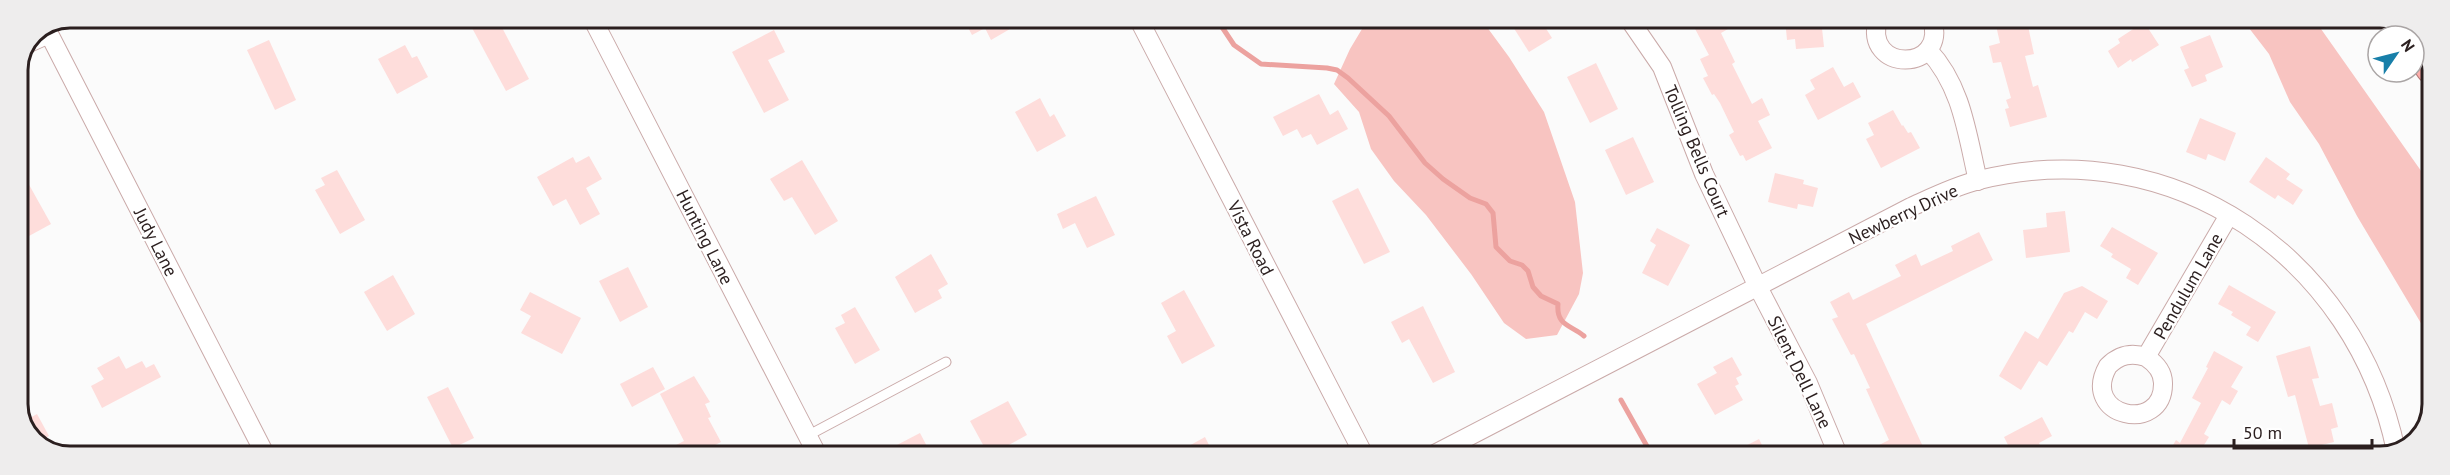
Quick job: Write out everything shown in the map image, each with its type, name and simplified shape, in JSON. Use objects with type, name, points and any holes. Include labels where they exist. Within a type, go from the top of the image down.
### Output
[{"type":"street","name":"Hunting Lane","points":[[598,29],[812,446]]},
{"type":"street","name":"Vista Road","points":[[1144,29],[1359,446]]},
{"type":"street","name":"Tolling Bells Court","points":[[1636,29],[1662,67],[1704,174],[1758,287]]},
{"type":"street","points":[[1875,29],[1877,41],[1881,48],[1893,58],[1908,60],[1928,50],[1934,36],[1933,29]]},
{"type":"street","name":"Judy Lane","points":[[49,35],[261,446]]},
{"type":"street","points":[[1928,50],[1940,63],[1958,95],[1978,181]]},
{"type":"street","name":"Newberry Drive","points":[[1450,446],[1939,194],[1978,181],[2028,172],[2058,170],[2098,172],[2138,179],[2205,201],[2289,257],[2316,284],[2341,316],[2360,348],[2376,381],[2390,420],[2395,444]]},
{"type":"street","name":"Pendulum Lane","points":[[2146,357],[2229,215]]},
{"type":"street","name":"Silent Dell Lane","points":[[1758,287],[1808,383],[1834,446]]},
{"type":"lane","points":[[807,436],[946,362]]},
{"type":"shaded area","points":[[1362,29],[1488,29],[1509,57],[1544,112],[1575,202],[1583,273],[1579,294],[1557,335],[1526,339],[1504,323],[1471,274],[1426,215],[1394,181],[1371,149],[1359,112],[1334,84]]},
{"type":"shaded area","points":[[2250,29],[2321,29],[2421,171],[2421,323],[2357,216],[2319,144],[2290,102],[2269,54]]},
{"type":"building","points":[[473,29],[503,29],[529,79],[506,91]]},
{"type":"building","points":[[969,29],[983,29],[972,35]]},
{"type":"building","points":[[986,29],[1010,29],[991,40]]},
{"type":"building","points":[[1514,29],[1546,29],[1552,38],[1529,52]]},
{"type":"building","points":[[1695,29],[1728,29],[1721,33],[1735,62],[1732,64],[1752,104],[1762,98],[1770,115],[1758,121],[1772,148],[1746,161],[1743,155],[1740,156],[1729,135],[1734,132],[1720,103],[1714,94],[1712,95],[1703,78],[1708,76],[1700,59],[1709,55]]},
{"type":"building","points":[[1786,29],[1822,29],[1824,47],[1796,49],[1795,39],[1787,40]]},
{"type":"building","points":[[1997,29],[2029,29],[2034,54],[2025,56],[2033,87],[2038,85],[2047,117],[2010,127],[2005,109],[2009,108],[2006,100],[2011,98],[2001,62],[1993,63],[1989,46],[2000,43]]},
{"type":"building","points":[[2133,29],[2149,29],[2159,45],[2118,68],[2108,51],[2120,43],[2118,39]]},
{"type":"building","points":[[774,30],[785,52],[768,60],[789,100],[764,113],[732,52]]},
{"type":"building","points":[[2210,35],[2223,67],[2205,75],[2207,81],[2192,87],[2184,70],[2189,68],[2180,47]]},
{"type":"building","points":[[269,40],[296,100],[275,110],[247,50]]},
{"type":"building","points":[[405,45],[412,58],[417,56],[428,77],[397,94],[378,59]]},
{"type":"building","points":[[1596,63],[1618,109],[1590,123],[1567,77]]},
{"type":"building","points":[[1833,67],[1844,87],[1853,82],[1861,97],[1818,120],[1805,95],[1815,89],[1810,80]]},
{"type":"building","points":[[1319,94],[1330,115],[1338,110],[1348,129],[1317,145],[1311,134],[1302,138],[1297,129],[1283,136],[1273,117]]},
{"type":"building","points":[[1040,98],[1050,117],[1054,114],[1066,136],[1037,152],[1015,112]]},
{"type":"building","points":[[1893,110],[1902,126],[1908,133],[1911,132],[1920,148],[1881,168],[1866,139],[1874,135],[1868,123]]},
{"type":"building","points":[[2200,118],[2236,133],[2225,161],[2208,154],[2206,160],[2186,152]]},
{"type":"building","points":[[1633,137],[1654,182],[1626,195],[1605,150]]},
{"type":"building","points":[[589,156],[602,179],[586,188],[600,214],[580,225],[566,199],[553,206],[537,177],[573,157],[576,163]]},
{"type":"building","points":[[2266,157],[2290,174],[2286,179],[2303,190],[2293,205],[2278,195],[2275,199],[2249,182]]},
{"type":"building","points":[[802,160],[838,221],[815,235],[792,197],[784,201],[770,179]]},
{"type":"building","points":[[337,170],[365,220],[340,234],[315,190],[325,185],[321,178]]},
{"type":"building","points":[[1775,173],[1804,180],[1803,184],[1818,188],[1813,207],[1798,204],[1797,209],[1768,202]]},
{"type":"building","points":[[29,185],[51,224],[29,236]]},
{"type":"building","points":[[1358,188],[1390,252],[1364,264],[1332,201]]},
{"type":"building","points":[[1096,196],[1115,235],[1087,248],[1075,223],[1063,229],[1057,214]]},
{"type":"building","points":[[2065,211],[2070,252],[2026,258],[2023,230],[2047,227],[2046,213]]},
{"type":"building","points":[[2112,227],[2158,253],[2138,285],[2126,278],[2131,269],[2111,257],[2113,254],[2100,246]]},
{"type":"building","points":[[1657,228],[1690,245],[1668,286],[1642,273],[1656,245],[1650,241]]},
{"type":"building","points":[[1979,232],[1993,260],[1866,324],[1923,446],[1880,446],[1889,440],[1866,389],[1870,388],[1854,354],[1851,355],[1832,319],[1838,317],[1830,302],[1849,292],[1853,300],[1901,276],[1895,265],[1916,254],[1921,266],[1953,251],[1951,246]]},
{"type":"building","points":[[931,254],[948,284],[938,290],[942,298],[915,313],[895,277]]},
{"type":"building","points":[[628,267],[648,307],[620,322],[599,281]]},
{"type":"building","points":[[393,275],[415,314],[387,331],[364,292]]},
{"type":"building","points":[[2229,285],[2276,312],[2258,342],[2246,335],[2251,327],[2231,315],[2233,312],[2218,304]]},
{"type":"building","points":[[2082,286],[2108,301],[2097,319],[2085,312],[2073,333],[2069,331],[2047,366],[2039,361],[2021,390],[1999,376],[2025,331],[2038,339],[2064,293]]},
{"type":"building","points":[[1184,290],[1215,346],[1182,364],[1167,336],[1176,331],[1161,303]]},
{"type":"building","points":[[530,292],[581,318],[562,354],[521,333],[531,316],[520,310]]},
{"type":"building","points":[[1423,306],[1455,372],[1433,383],[1409,339],[1402,343],[1391,322]]},
{"type":"building","points":[[855,307],[880,350],[855,364],[835,328],[845,323],[841,315]]},
{"type":"building","points":[[2310,346],[2319,378],[2312,379],[2320,406],[2332,403],[2338,427],[2331,429],[2334,442],[2308,446],[2295,395],[2288,397],[2276,356]]},
{"type":"building","points":[[2214,351],[2243,367],[2231,387],[2238,391],[2230,405],[2222,400],[2204,434],[2209,437],[2203,446],[2172,446],[2176,440],[2180,443],[2201,403],[2192,398],[2208,368],[2206,367]]},
{"type":"building","points":[[119,356],[126,369],[142,361],[146,368],[154,364],[161,377],[102,408],[91,386],[104,379],[97,368]]},
{"type":"building","points":[[1732,357],[1742,375],[1736,378],[1739,384],[1735,386],[1743,400],[1715,415],[1697,384],[1717,373],[1713,367]]},
{"type":"building","points":[[653,367],[665,389],[632,407],[620,384]]},
{"type":"building","points":[[694,376],[710,402],[705,404],[711,417],[708,418],[721,442],[713,446],[674,446],[684,441],[660,394]]},
{"type":"building","points":[[448,387],[474,438],[452,446],[427,397]]},
{"type":"building","points":[[1008,401],[1027,435],[1007,446],[984,446],[970,421]]},
{"type":"building","points":[[37,414],[49,436],[45,438],[39,432],[31,418]]},
{"type":"building","points":[[2042,417],[2052,436],[2039,443],[2040,446],[2008,446],[2004,437]]},
{"type":"building","points":[[920,433],[927,446],[895,446]]},
{"type":"building","points":[[1205,437],[1210,446],[1189,446]]},
{"type":"building","points":[[1759,439],[1762,446],[1745,446]]},
{"type":"waterway","points":[[1223,29],[1234,45],[1261,64],[1327,68],[1337,70],[1348,78],[1389,116],[1425,163],[1470,198],[1486,204],[1493,213],[1496,247],[1510,261],[1522,265],[1528,271],[1533,287],[1541,296],[1558,304],[1559,317],[1562,321],[1584,336]]},
{"type":"waterway","points":[[1621,400],[1647,446]]}]
